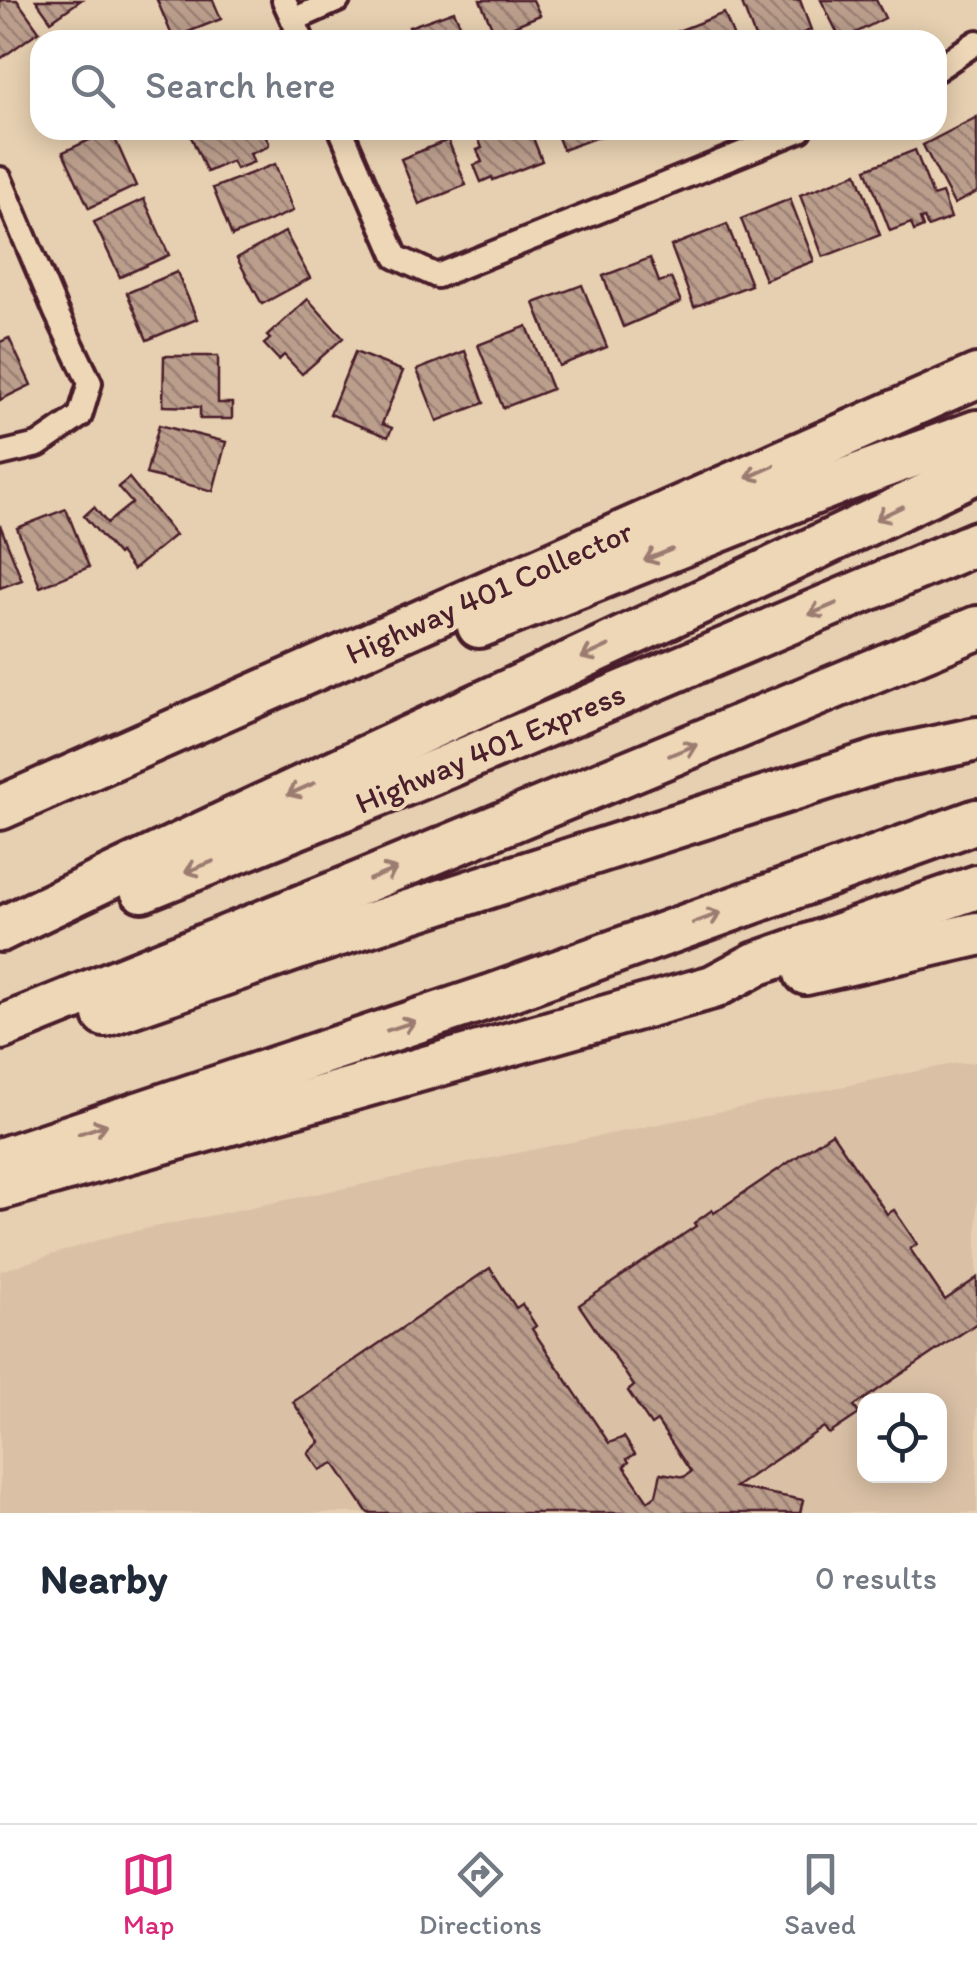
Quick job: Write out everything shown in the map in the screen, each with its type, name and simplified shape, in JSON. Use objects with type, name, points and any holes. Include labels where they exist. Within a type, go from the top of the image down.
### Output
[{"type":"highway","name":"Highway 401 Collector","points":[[6,806],[977,376]]},
{"type":"highway","points":[[6,806],[422,649],[840,482],[977,432]]},
{"type":"highway","points":[[0,930],[977,470]]},
{"type":"highway","name":"Highway 401 Express","points":[[0,945],[426,775],[977,543]]},
{"type":"highway","points":[[0,1028],[977,628]]},
{"type":"highway","points":[[0,1050],[312,943],[888,758],[977,738]]},
{"type":"highway","points":[[0,1160],[490,996],[977,821]]},
{"type":"highway","points":[[0,1188],[712,987],[756,964],[977,887]]},
{"type":"highway","points":[[712,987],[755,987],[977,934]]},
{"type":"street","points":[[293,20],[338,0]]},
{"type":"street","points":[[947,62],[977,42]]},
{"type":"street","points":[[345,140],[396,257],[437,276],[775,140]]},
{"type":"street","points":[[0,179],[90,383],[80,416],[38,445],[0,454]]},
{"type":"shaded area","points":[[977,1062],[977,1513],[0,1513],[0,1271],[115,1235]]},
{"type":"building","points":[[0,0],[17,0],[38,30],[30,30],[30,37],[0,59]]},
{"type":"building","points":[[36,0],[81,0],[51,21]]},
{"type":"building","points":[[157,0],[213,0],[221,19],[193,30],[170,30]]},
{"type":"building","points":[[480,0],[533,0],[540,15],[504,30],[493,30]]},
{"type":"building","points":[[800,0],[811,30],[752,30],[741,1]]},
{"type":"building","points":[[821,0],[876,0],[885,18],[861,30],[836,30]]},
{"type":"building","points":[[454,11],[463,30],[410,30],[409,27]]},
{"type":"building","points":[[724,13],[731,30],[681,30]]},
{"type":"building","points":[[977,117],[977,192],[954,204],[923,145],[947,140],[947,133]]},
{"type":"building","points":[[89,140],[115,140],[136,186],[89,208],[63,152]]},
{"type":"building","points":[[193,140],[269,143],[250,154],[254,162],[236,169],[232,161],[207,172]]},
{"type":"building","points":[[448,140],[466,185],[419,204],[401,159]]},
{"type":"building","points":[[479,140],[534,140],[542,161],[481,182],[474,165],[482,162],[477,150],[482,148]]},
{"type":"building","points":[[559,140],[590,140],[563,150]]},
{"type":"building","points":[[915,150],[933,196],[942,193],[951,218],[928,227],[924,218],[920,219],[923,227],[914,231],[911,223],[890,231],[866,169]]},
{"type":"building","points":[[275,164],[293,211],[232,236],[213,188]]},
{"type":"building","points":[[857,173],[880,235],[823,257],[800,195]]},
{"type":"building","points":[[144,199],[169,255],[120,277],[94,222]]},
{"type":"building","points":[[790,199],[814,261],[765,280],[741,219]]},
{"type":"building","points":[[727,224],[751,285],[694,307],[671,246]]},
{"type":"building","points":[[285,232],[310,278],[262,304],[237,258]]},
{"type":"building","points":[[650,258],[659,282],[671,278],[681,302],[623,327],[603,276]]},
{"type":"building","points":[[177,272],[197,319],[147,340],[127,293]]},
{"type":"building","points":[[582,285],[607,347],[559,366],[534,303]]},
{"type":"building","points":[[308,299],[343,338],[302,374],[284,355],[279,360],[264,344],[270,339],[267,336]]},
{"type":"building","points":[[527,326],[552,389],[503,408],[478,345]]},
{"type":"building","points":[[9,338],[31,385],[0,400],[0,342]]},
{"type":"building","points":[[465,351],[484,403],[437,421],[417,370]]},
{"type":"building","points":[[355,352],[403,371],[382,424],[392,428],[388,437],[330,414]]},
{"type":"building","points":[[164,356],[218,356],[218,403],[232,403],[232,419],[200,419],[200,407],[163,406]]},
{"type":"building","points":[[159,425],[226,442],[213,491],[146,474]]},
{"type":"building","points":[[129,478],[175,535],[133,570],[84,516],[94,507],[107,523],[132,503],[118,487]]},
{"type":"building","points":[[66,509],[89,567],[40,587],[17,528]]},
{"type":"building","points":[[0,525],[22,580],[0,588]]},
{"type":"building","points":[[832,1133],[887,1214],[894,1210],[917,1244],[910,1249],[945,1300],[977,1278],[977,1323],[873,1393],[857,1393],[857,1415],[829,1434],[824,1427],[735,1487],[803,1500],[800,1513],[368,1513],[334,1463],[320,1470],[308,1453],[320,1442],[293,1402],[490,1268],[516,1308],[522,1304],[536,1326],[532,1329],[609,1443],[624,1437],[635,1454],[624,1466],[648,1501],[656,1495],[661,1473],[684,1477],[691,1472],[657,1421],[651,1425],[628,1391],[634,1386],[579,1305],[696,1226],[694,1223],[712,1210],[714,1213]]}]
